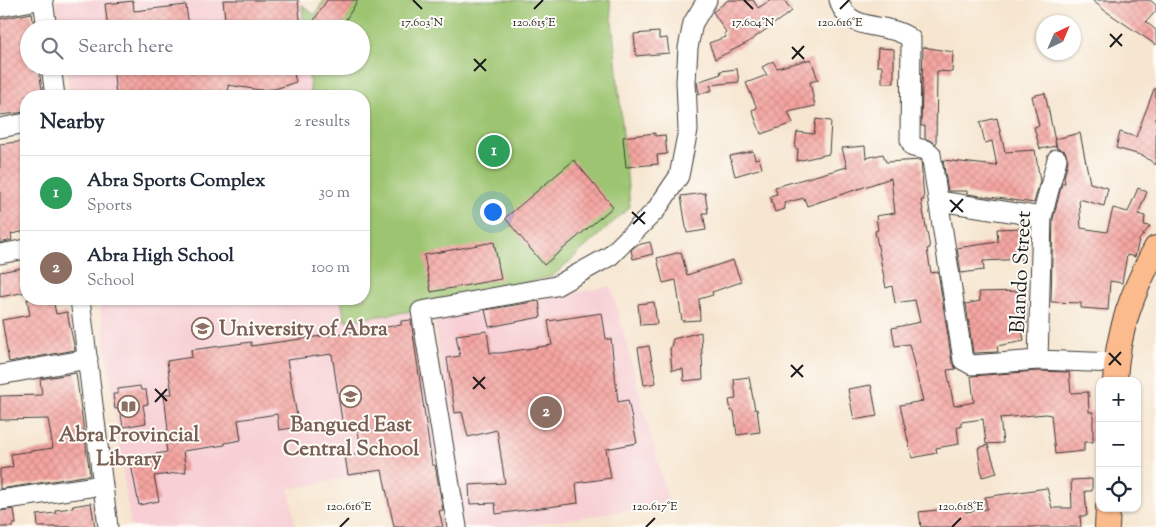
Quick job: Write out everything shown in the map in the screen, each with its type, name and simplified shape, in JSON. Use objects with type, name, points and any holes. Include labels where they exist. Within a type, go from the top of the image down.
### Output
[{"type":"main road","points":[[1115,372],[1125,317],[1138,280],[1156,248]]},
{"type":"main road","points":[[1107,527],[1108,512]]},
{"type":"street","points":[[0,7],[38,0]]},
{"type":"street","points":[[43,0],[46,20]]},
{"type":"street","points":[[456,527],[421,311],[556,286],[610,256],[656,210],[679,176],[688,130],[686,81],[688,48],[693,23],[707,0]]},
{"type":"street","points":[[839,0],[844,14],[851,20],[896,30],[911,39],[910,140],[913,146],[926,150],[931,154],[963,360],[972,365],[1038,360],[1115,372]]},
{"type":"street","points":[[52,75],[54,90]]},
{"type":"street","points":[[0,128],[20,124]]},
{"type":"street","name":"Blando Street","points":[[1038,360],[1042,217],[1057,159]]},
{"type":"street","points":[[938,200],[1042,217]]},
{"type":"street","points":[[0,254],[20,250]]},
{"type":"street","points":[[81,305],[108,527]]},
{"type":"street","points":[[0,375],[88,359]]},
{"type":"street","points":[[0,500],[103,485]]},
{"type":"shaded area","points":[[56,0],[301,0],[303,20],[59,20]]},
{"type":"shaded area","points":[[67,75],[309,75],[310,90],[69,90]]},
{"type":"shaded area","points":[[611,286],[669,504],[518,527],[464,527],[434,319]]},
{"type":"shaded area","points":[[100,305],[342,305],[346,321],[413,311],[442,460],[289,489],[296,527],[131,527]]},
{"type":"green space","points":[[324,0],[610,0],[630,207],[553,276],[413,311],[345,321],[342,305],[370,305],[370,90],[310,90],[309,75],[370,75],[370,20],[303,20],[302,5],[315,15]]},
{"type":"building","points":[[223,0],[298,0],[300,20],[225,20]]},
{"type":"building","points":[[327,0],[358,0],[346,20],[314,20]]},
{"type":"building","points":[[728,0],[753,0],[758,8],[771,0],[784,0],[792,11],[747,43],[715,59],[709,43],[726,37],[724,34],[726,32],[713,12]]},
{"type":"building","points":[[1092,0],[1150,0],[1156,5],[1156,11],[1146,22],[1156,30],[1156,45],[1104,10]]},
{"type":"building","points":[[133,1],[134,11],[186,5],[188,20],[107,20],[105,4]]},
{"type":"building","points":[[32,13],[33,20],[20,20],[20,75],[40,75],[42,90],[20,90],[20,113],[0,115],[0,19]]},
{"type":"building","points":[[659,32],[659,39],[667,38],[669,53],[636,56],[634,34]]},
{"type":"building","points":[[923,47],[953,52],[952,72],[937,71],[936,144],[925,138],[925,126],[921,126]]},
{"type":"building","points":[[878,48],[894,49],[894,83],[882,83],[882,66],[877,66]]},
{"type":"building","points":[[811,59],[818,80],[810,82],[815,106],[788,112],[793,123],[761,134],[752,110],[757,108],[746,83],[767,75],[762,67],[773,61],[777,68]]},
{"type":"building","points":[[737,69],[739,82],[710,85],[712,90],[699,94],[697,82],[721,74],[720,71]]},
{"type":"building","points":[[114,75],[294,75],[296,82],[275,89],[260,90],[228,85],[228,90],[115,90]]},
{"type":"building","points":[[1154,89],[1156,89],[1156,165],[1144,156],[1116,148],[1120,132],[1136,137]]},
{"type":"building","points":[[1045,93],[1056,146],[1040,149],[1034,127],[1039,126],[1032,96]]},
{"type":"building","points":[[997,118],[1005,152],[1035,150],[1040,181],[1034,203],[967,194],[967,191],[948,191],[943,160],[997,166],[992,141],[985,143],[980,122]]},
{"type":"building","points":[[816,119],[831,121],[829,154],[797,161],[798,149],[795,148],[797,132],[814,134]]},
{"type":"building","points":[[655,133],[655,136],[665,135],[667,154],[657,155],[658,164],[626,167],[623,137]]},
{"type":"building","points":[[1080,133],[1090,183],[1108,188],[1104,206],[1079,199],[1081,228],[1107,232],[1113,208],[1128,212],[1138,188],[1147,192],[1138,214],[1145,216],[1144,225],[1150,226],[1139,240],[1135,257],[1127,255],[1122,283],[1110,281],[1108,310],[1081,308],[1081,303],[1051,302],[1053,219],[1062,183],[1065,183],[1064,177],[1068,161],[1065,151],[1057,148],[1055,139]]},
{"type":"building","points":[[20,142],[20,232],[11,234],[12,240],[0,243],[0,144]]},
{"type":"building","points":[[865,146],[866,158],[883,154],[886,162],[921,160],[924,200],[921,200],[930,248],[927,249],[931,273],[938,272],[952,362],[956,369],[947,370],[954,406],[974,402],[971,376],[1038,371],[1069,372],[1071,393],[1088,392],[1089,412],[1093,412],[1093,442],[1084,442],[1084,451],[1055,454],[1051,415],[1046,414],[1000,418],[1003,443],[986,444],[983,419],[961,422],[961,427],[957,427],[959,444],[936,448],[937,453],[912,458],[900,405],[923,401],[909,344],[895,346],[892,328],[920,322],[915,300],[895,303],[892,286],[886,288],[875,231],[878,230],[876,216],[895,213],[891,178],[807,206],[804,198],[784,203],[785,209],[775,212],[770,196],[777,194],[775,187],[847,167],[842,148]]},
{"type":"building","points":[[753,151],[755,159],[759,158],[762,168],[735,176],[730,156]]},
{"type":"building","points":[[574,160],[613,207],[544,265],[505,218]]},
{"type":"building","points":[[705,193],[708,213],[703,213],[706,230],[687,233],[681,196]]},
{"type":"building","points":[[1022,228],[1024,259],[983,261],[984,270],[961,273],[957,248],[998,242],[997,229]]},
{"type":"building","points":[[494,242],[501,279],[431,292],[424,255]]},
{"type":"building","points":[[650,242],[653,254],[633,259],[631,250],[637,245]]},
{"type":"building","points":[[681,252],[687,275],[733,260],[741,282],[712,292],[713,295],[699,299],[700,320],[682,321],[676,280],[663,283],[657,258]]},
{"type":"building","points":[[20,268],[20,293],[0,297],[0,272]]},
{"type":"building","points":[[1025,291],[1027,323],[1021,323],[1024,341],[997,346],[998,352],[973,353],[966,304],[980,301],[979,292]]},
{"type":"building","points":[[539,301],[541,317],[489,327],[485,310]]},
{"type":"building","points":[[654,302],[657,324],[640,325],[638,304]]},
{"type":"building","points":[[28,305],[54,305],[56,314],[67,312],[75,350],[9,362],[2,320],[30,315]]},
{"type":"building","points":[[602,313],[606,339],[611,339],[618,402],[628,400],[637,443],[606,449],[611,478],[576,483],[578,503],[496,514],[495,503],[470,504],[469,485],[505,483],[497,430],[468,437],[462,412],[455,413],[447,358],[460,356],[456,335],[487,331],[490,353],[501,353],[552,345],[548,321]]},
{"type":"building","points":[[411,320],[432,465],[435,465],[443,510],[439,511],[443,527],[394,527],[382,470],[348,475],[345,456],[362,454],[357,425],[343,427],[332,354],[287,360],[299,427],[279,430],[277,414],[238,420],[241,440],[225,443],[225,445],[183,451],[186,472],[154,476],[159,501],[139,505],[130,459],[167,452],[164,431],[168,430],[164,394],[172,394],[167,361],[192,357],[191,350],[251,342],[251,346],[401,325],[401,321]]},
{"type":"building","points":[[701,332],[703,379],[684,381],[683,369],[672,370],[670,350],[673,339]]},
{"type":"building","points":[[649,346],[656,383],[644,385],[638,348]]},
{"type":"building","points":[[76,373],[90,475],[0,489],[0,469],[13,467],[11,454],[53,448],[48,419],[0,420],[0,396],[42,395],[40,379]]},
{"type":"building","points":[[749,377],[755,410],[757,409],[760,432],[737,435],[734,411],[731,411],[729,400],[736,399],[734,379]]},
{"type":"building","points":[[871,385],[877,416],[854,420],[848,389]]},
{"type":"building","name":"Abra Provincial Library","points":[[140,386],[141,390],[146,390],[148,404],[143,405],[146,423],[123,427],[120,408],[115,409],[113,394],[118,394],[118,389]]},
{"type":"building","points":[[988,445],[997,473],[982,477],[978,448]]},
{"type":"building","points":[[1092,479],[1092,491],[1085,491],[1087,516],[1080,516],[1081,527],[921,527],[919,512],[965,507],[966,512],[987,509],[985,497],[1047,488],[1052,508],[1072,508],[1071,480]]},
{"type":"building","points":[[91,503],[95,527],[38,527],[37,515],[56,513],[55,510]]},
{"type":"building","points":[[14,509],[16,524],[13,524],[13,527],[0,527],[0,511]]},
{"type":"place","name":"Abra Sports Complex","points":[[494,151]]},
{"type":"place","name":"University of Abra","points":[[203,328]]},
{"type":"place","name":"Bangued East Central School","points":[[351,397]]},
{"type":"place","name":"Abra Provincial Library","points":[[129,407]]},
{"type":"place","name":"Abra High School","points":[[546,412]]}]
